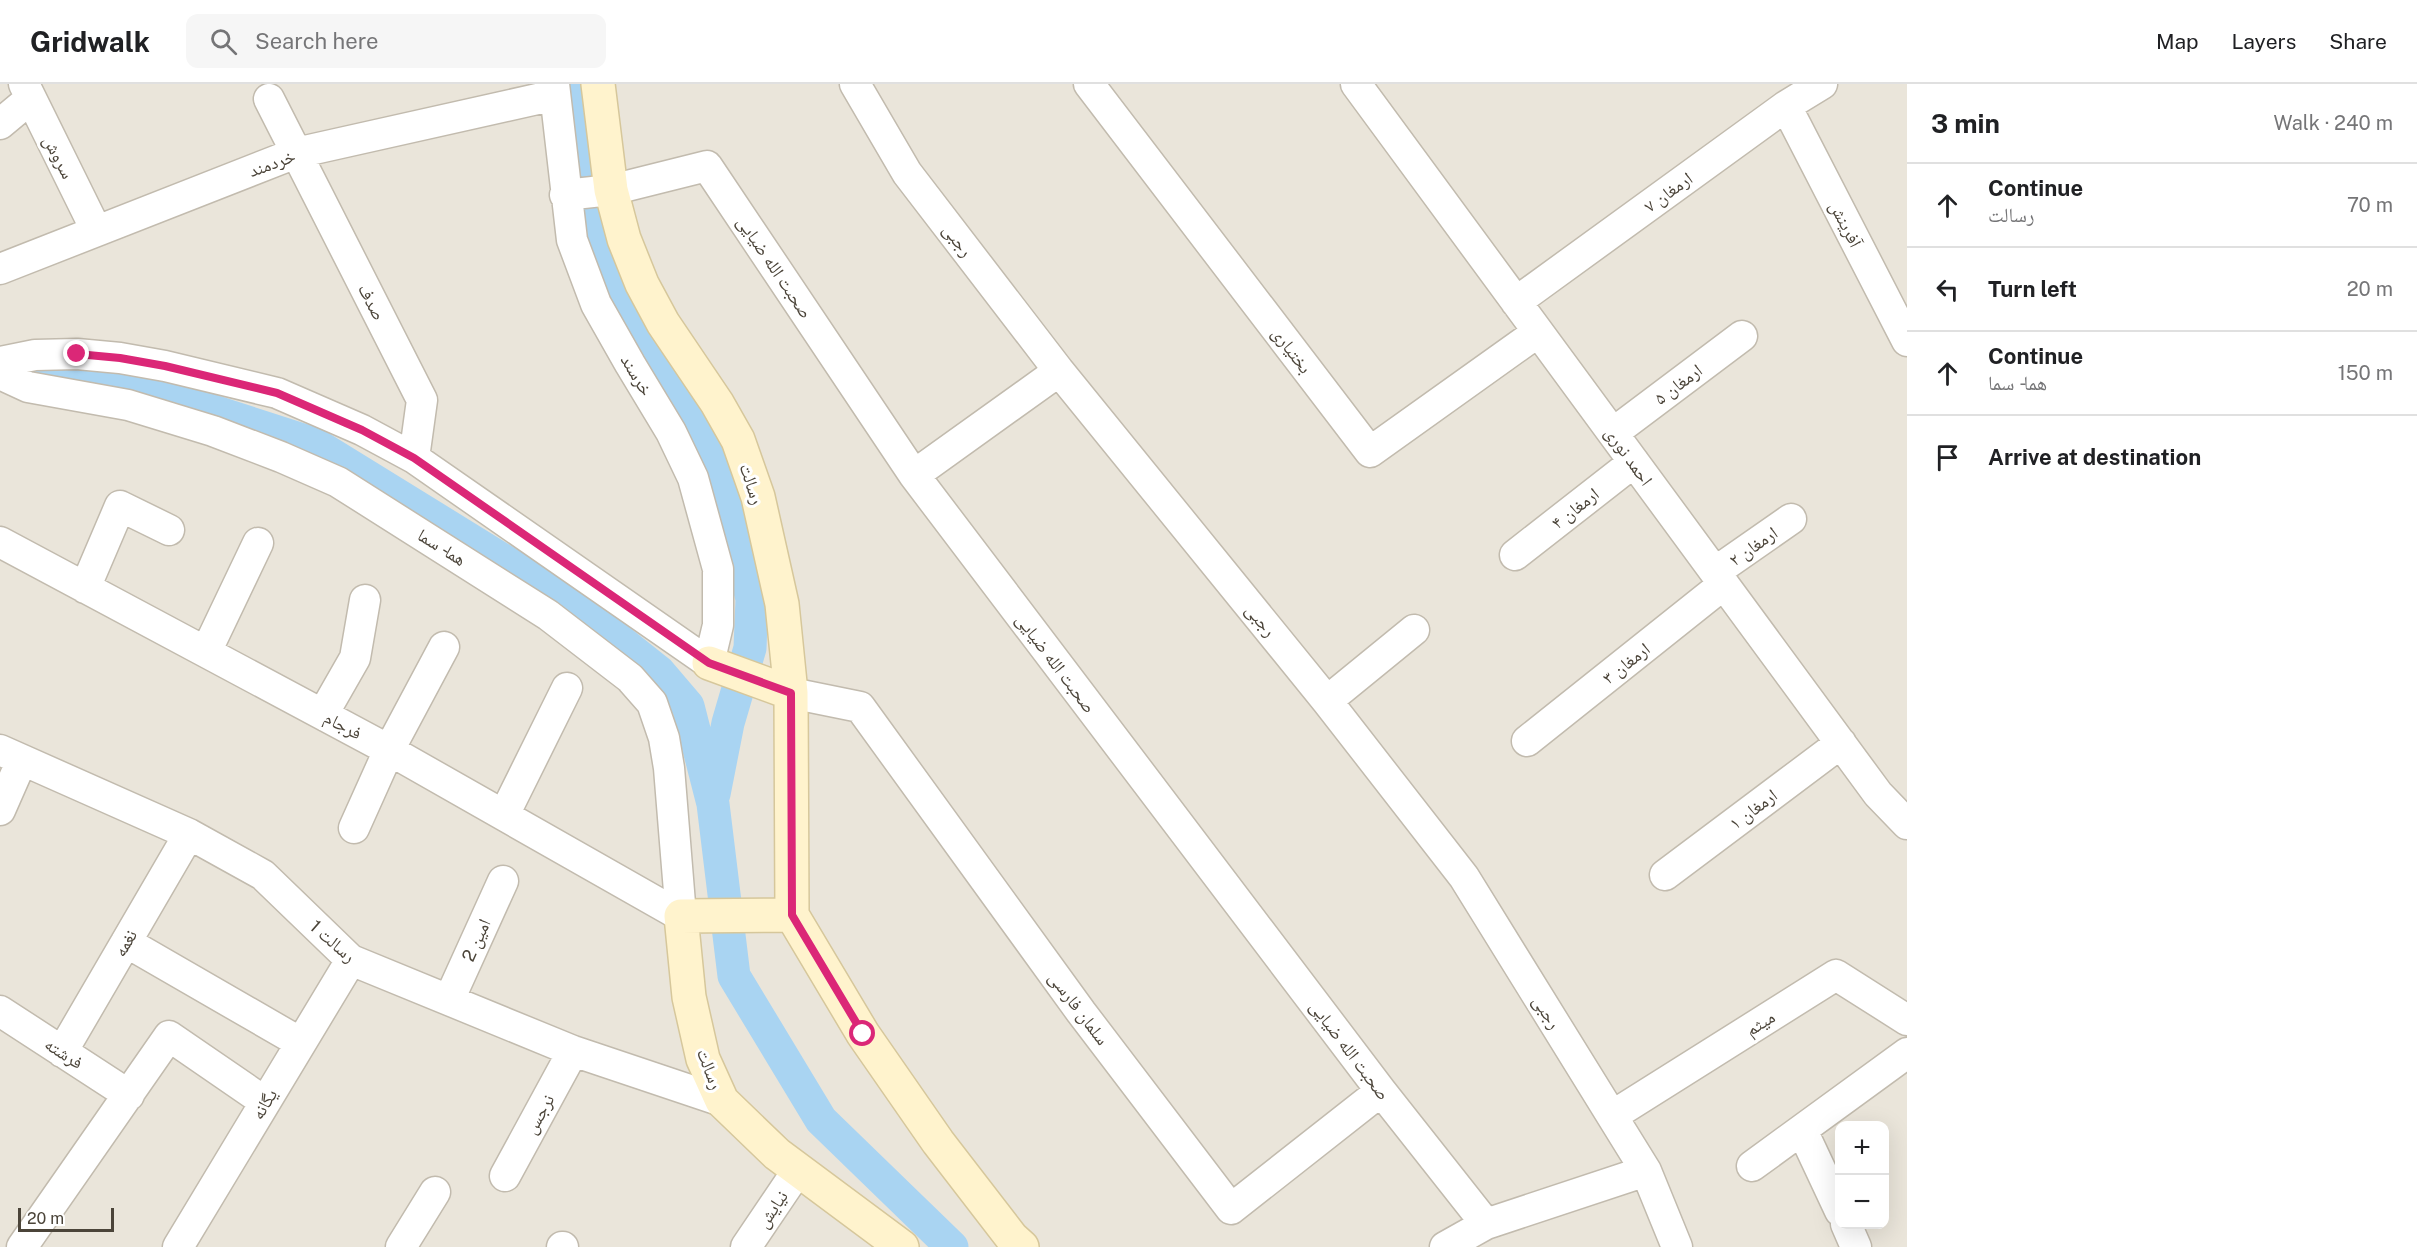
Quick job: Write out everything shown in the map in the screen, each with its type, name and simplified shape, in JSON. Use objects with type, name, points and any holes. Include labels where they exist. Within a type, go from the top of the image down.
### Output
[{"type":"street","name":"رسالت","points":[[598,84],[610,190],[624,239],[642,284],[663,323],[717,403],[738,440],[758,497],[782,604],[791,693],[792,915]]},
{"type":"street","name":"رجبی","points":[[855,84],[907,173],[1059,371],[1327,701],[1464,877],[1646,1171],[1677,1247]]},
{"type":"street","name":"بختیاری","points":[[1089,84],[1370,452],[1538,332]]},
{"type":"street","name":"احمد نوری","points":[[1356,84],[1878,794],[1907,824]]},
{"type":"street","name":"ارمغان ۷","points":[[1516,302],[1786,106],[1822,84]]},
{"type":"street","name":"خردمند","points":[[0,269],[296,153],[554,89]]},
{"type":"street","name":"خرسند","points":[[554,89],[572,240],[596,304],[672,432],[693,478],[718,569],[718,625],[709,663]]},
{"type":"street","points":[[0,124],[27,92]]},
{"type":"street","name":"سروش","points":[[27,92],[96,230]]},
{"type":"street","name":"صدف","points":[[269,99],[422,400],[414,458]]},
{"type":"street","name":"آفرینش","points":[[1786,106],[1907,342]]},
{"type":"street","name":"صحبت الله ضیایی","points":[[610,190],[707,165],[914,475],[1381,1090],[1486,1224]]},
{"type":"street","points":[[565,195],[610,190]]},
{"type":"street","name":"ارمغان ۵","points":[[1613,433],[1742,336]]},
{"type":"street","points":[[0,362],[35,355],[77,354],[120,358],[165,366],[277,393],[362,430],[414,458],[709,663],[791,693]]},
{"type":"street","points":[[914,475],[1059,371]]},
{"type":"street","name":"هما- سما","points":[[0,374],[28,387],[128,405],[213,431],[338,482],[548,615],[630,678],[652,703],[664,738],[669,768],[681,916]]},
{"type":"street","name":"ارمغان ۴","points":[[1515,555],[1634,462]]},
{"type":"street","points":[[85,588],[120,506],[169,530]]},
{"type":"street","name":"ارمغان ۲","points":[[1720,578],[1791,519]]},
{"type":"street","name":"فرجام","points":[[0,542],[389,750],[681,916]]},
{"type":"street","points":[[206,652],[258,543]]},
{"type":"street","name":"ارمغان ۳","points":[[1527,741],[1720,578]]},
{"type":"street","points":[[323,714],[355,658],[365,600]]},
{"type":"street","points":[[1327,701],[1414,630]]},
{"type":"street","points":[[354,828],[389,750],[444,647]]},
{"type":"street","points":[[504,815],[567,688]]},
{"type":"street","name":"سلمان فارسی","points":[[791,693],[860,707],[1081,1012],[1231,1209],[1381,1090]]},
{"type":"street","name":"ارمغان ۱","points":[[1665,875],[1841,743]]},
{"type":"street","points":[[0,810],[11,755]]},
{"type":"street","name":"رسالت 1","points":[[11,755],[189,834],[263,875],[351,960],[573,1051],[722,1101]]},
{"type":"street","name":"نغمه","points":[[62,1052],[189,834]]},
{"type":"street","name":"امین 2","points":[[449,1000],[503,881]]},
{"type":"street","points":[[681,916],[792,915],[863,1034],[924,1122],[1012,1238],[1022,1247]]},
{"type":"street","name":"رسالت","points":[[681,916],[689,997],[703,1059],[722,1101],[777,1154],[902,1247]]},
{"type":"street","points":[[126,942],[301,1043]]},
{"type":"street","name":"یگانه","points":[[178,1247],[351,960]]},
{"type":"street","name":"میثم","points":[[1612,1116],[1836,975],[1907,1020]]},
{"type":"street","name":"فرشته","points":[[0,1011],[129,1095]]},
{"type":"street","points":[[22,1247],[169,1036],[266,1102]]},
{"type":"street","name":"نرجس","points":[[505,1176],[573,1051]]},
{"type":"street","points":[[1752,1166],[1907,1053]]},
{"type":"street","points":[[1802,1130],[1835,1203]]},
{"type":"street","name":"نیایش","points":[[746,1247],[798,1170]]},
{"type":"street","points":[[1445,1247],[1486,1224],[1646,1171]]},
{"type":"street","points":[[401,1247],[435,1192]]},
{"type":"street","points":[[1848,1229],[1856,1247]]},
{"type":"shaded area","points":[[0,84],[1907,84],[1907,1247],[0,1247]]},
{"type":"waterway","points":[[573,84],[586,211],[600,256],[626,309],[711,461],[736,535],[752,599],[750,648],[728,723],[714,794]]},
{"type":"waterway","points":[[37,369],[126,383],[315,444],[571,602],[659,672],[688,706],[713,804],[734,976],[821,1120],[952,1247]]},
{"type":"route","points":[[77,354],[120,358],[165,366],[277,393],[362,430],[414,458],[709,663],[791,693],[792,915],[863,1034]]}]
